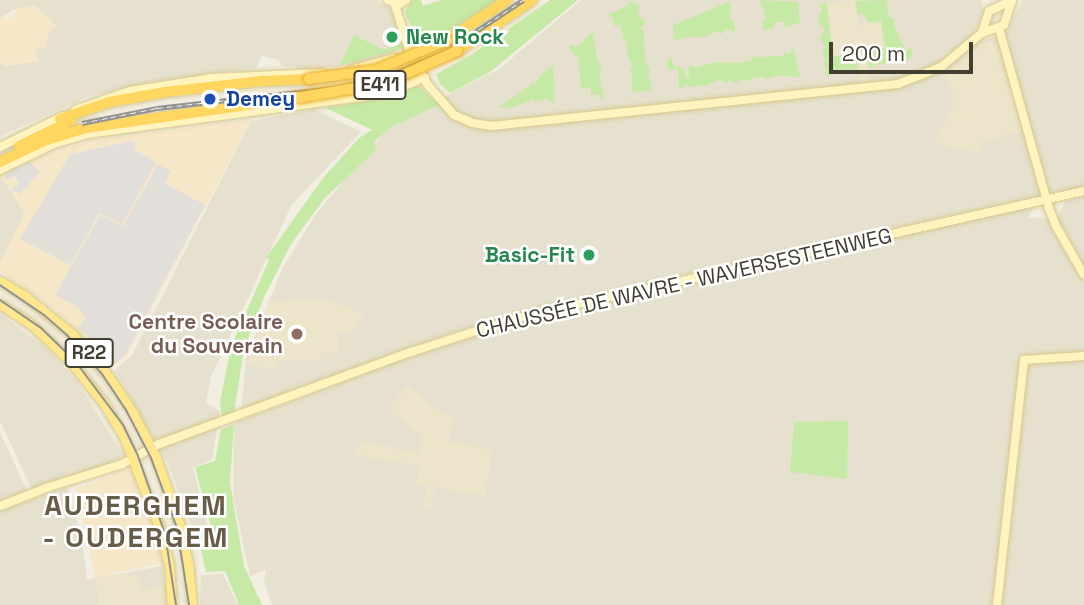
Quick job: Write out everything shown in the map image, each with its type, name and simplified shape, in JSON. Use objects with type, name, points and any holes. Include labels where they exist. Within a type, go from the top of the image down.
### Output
[{"type":"highway","name":"E411","points":[[1,158],[93,110],[131,98],[164,92],[376,70],[447,40],[507,0]]},
{"type":"highway","name":"E411","points":[[1,158],[61,135],[133,121],[385,83],[457,51],[532,0]]},
{"type":"highway","points":[[164,92],[216,80]]},
{"type":"highway","points":[[60,118],[84,108],[131,98]]},
{"type":"highway","points":[[180,122],[262,102]]},
{"type":"highway","points":[[133,121],[168,123]]},
{"type":"main road","name":"R22","points":[[0,281],[60,323],[81,343],[121,395],[152,449],[180,526],[188,563],[192,605]]},
{"type":"main road","name":"R22","points":[[0,304],[32,325],[72,363],[105,405],[134,458],[164,542],[172,605]]},
{"type":"street","points":[[982,33],[989,11],[1012,1]]},
{"type":"street","points":[[398,2],[414,53],[425,77],[460,117],[476,124],[491,126],[885,87],[930,72],[963,52],[982,33],[1006,23],[1012,1]]},
{"type":"street","points":[[999,7],[1007,15]]},
{"type":"street","points":[[986,20],[997,28],[1043,200],[1084,275]]},
{"type":"street","points":[[1,158],[71,112],[130,91],[212,78],[216,80],[348,71],[414,53]]},
{"type":"street","points":[[1,158],[36,152],[87,134],[370,96],[425,77]]},
{"type":"street","name":"CHAUSSÉE DE WAVRE - WAVERSESTEENWEG","points":[[0,507],[443,341],[516,318],[1084,191]]},
{"type":"street","points":[[997,605],[1024,360],[1084,356]]},
{"type":"shaded area","points":[[0,0],[377,0],[393,11],[408,45],[368,63],[315,69],[282,66],[279,60],[262,56],[256,68],[146,83],[87,97],[0,136],[0,61],[5,66],[39,61],[34,52],[40,47],[45,48],[48,33],[56,26],[42,11],[38,14],[31,7],[15,9],[0,18]]},
{"type":"shaded area","points":[[581,0],[981,0],[984,11],[975,31],[985,40],[1006,32],[1023,0],[1084,0],[1084,186],[551,304],[448,334],[241,411],[246,359],[283,267],[316,214],[385,132],[432,103],[499,69]]},
{"type":"shaded area","points":[[855,0],[858,25],[881,21],[885,49],[866,52],[870,82],[860,83],[855,53],[834,57],[827,3]]},
{"type":"shaded area","points":[[35,5],[40,10],[38,14],[42,11],[56,26],[48,33],[45,48],[40,47],[35,52],[39,61],[5,66],[0,61],[0,18],[13,17],[15,9]]},
{"type":"shaded area","points":[[997,39],[1023,130],[984,142],[977,152],[934,143],[953,105],[952,88],[944,74],[982,44]]},
{"type":"shaded area","points":[[314,109],[361,132],[292,204],[211,377],[206,403],[220,411],[212,460],[193,467],[207,525],[193,529],[168,464],[115,370],[132,355],[251,121]]},
{"type":"shaded area","points":[[251,120],[127,356],[113,367],[45,301],[0,272],[0,263],[25,213],[0,175],[31,160],[90,141]]},
{"type":"shaded area","points":[[132,141],[136,144],[134,149],[156,162],[122,224],[99,213],[70,265],[20,239],[70,154]]},
{"type":"shaded area","points":[[30,161],[40,172],[19,195],[11,189],[19,184],[15,176],[6,180],[6,173]]},
{"type":"shaded area","points":[[158,164],[171,171],[165,183],[205,205],[125,355],[115,364],[78,328],[85,319],[78,307],[55,295],[100,215],[123,226]]},
{"type":"shaded area","points":[[0,175],[25,213],[0,263]]},
{"type":"shaded area","points":[[1084,196],[1084,605],[272,605],[264,581],[266,570],[250,576],[233,496],[234,423],[431,349],[585,304],[1034,207],[1028,217],[1055,220],[1066,200]]},
{"type":"shaded area","name":"Centre Scolaire du Souverain","points":[[329,300],[363,314],[354,330],[338,334],[339,352],[320,353],[322,360],[280,360],[274,369],[248,365],[268,301]]},
{"type":"shaded area","points":[[0,313],[47,349],[77,381],[123,455],[111,463],[33,492],[0,421]]},
{"type":"shaded area","points":[[407,385],[442,413],[453,415],[449,442],[492,450],[485,496],[434,487],[430,510],[423,508],[427,486],[416,483],[419,466],[353,454],[362,442],[418,452],[424,437],[388,409]]},
{"type":"shaded area","points":[[0,432],[28,493],[0,501]]},
{"type":"shaded area","points":[[131,468],[152,522],[163,563],[95,577],[76,489]]},
{"type":"shaded area","points":[[67,487],[81,533],[87,580],[162,566],[165,605],[0,605],[0,511]]},
{"type":"shaded area","points":[[123,573],[137,575],[142,590],[166,586],[167,605],[99,605],[95,577]]},
{"type":"shaded area","points":[[223,574],[238,605],[200,605],[201,575]]},
{"type":"green space","points":[[411,0],[421,0],[423,6],[441,0],[498,0],[422,49],[405,13]]},
{"type":"green space","points":[[550,0],[578,0],[490,72],[450,93],[440,84],[436,74],[471,55]]},
{"type":"green space","points":[[627,0],[639,5],[638,13],[645,23],[640,29],[644,30],[645,61],[650,71],[648,75],[652,86],[649,91],[634,92],[631,88],[633,79],[630,71],[633,64],[628,58],[628,41],[624,41],[620,25],[615,27],[612,17],[607,16],[629,4]]},
{"type":"green space","points":[[760,0],[798,2],[800,22],[785,28],[784,22],[775,22],[773,28],[763,30],[762,20],[766,20]]},
{"type":"green space","points":[[887,0],[888,16],[895,20],[894,26],[906,51],[911,48],[913,55],[906,62],[904,59],[868,67],[866,51],[885,48],[881,21],[869,23],[863,14],[858,15],[855,1]]},
{"type":"green space","points":[[731,1],[730,20],[734,21],[735,32],[727,30],[721,34],[717,31],[702,38],[697,36],[674,40],[673,25]]},
{"type":"green space","points":[[827,3],[829,20],[825,21],[829,24],[834,57],[856,53],[858,69],[845,70],[843,73],[843,69],[838,69],[828,77],[824,75],[827,71],[823,63],[827,60],[822,57],[825,46],[820,38],[825,29],[819,25],[818,17],[822,10],[819,4]]},
{"type":"green space","points":[[593,32],[597,60],[601,65],[600,80],[604,98],[600,98],[599,94],[591,95],[591,88],[581,89],[578,59],[569,47],[573,44],[576,47]]},
{"type":"green space","points":[[354,35],[384,50],[406,41],[405,48],[340,65]]},
{"type":"green space","points":[[791,49],[794,49],[800,77],[776,76],[766,80],[766,77],[760,77],[745,81],[744,78],[736,83],[729,80],[727,84],[720,79],[708,85],[688,87],[687,83],[686,87],[679,88],[678,69],[668,70],[667,60],[672,58],[673,65],[685,69],[685,78],[689,78],[689,65],[696,68],[714,62],[736,63],[753,60],[753,57],[784,56],[784,53],[791,54]]},
{"type":"green space","points":[[553,65],[555,104],[547,99],[534,102],[533,99],[514,107],[498,108],[528,87],[530,89],[530,84],[538,81]]},
{"type":"green space","points":[[419,86],[438,105],[393,126],[374,142],[376,150],[325,198],[291,244],[264,297],[250,333],[243,356],[234,412],[222,417],[220,402],[231,347],[269,260],[266,258],[323,178],[359,138],[372,130],[326,108],[384,98]]},
{"type":"green space","points":[[848,421],[847,479],[790,472],[794,422]]},
{"type":"green space","points":[[234,425],[230,482],[244,566],[262,605],[239,605],[225,571],[206,572],[197,533],[211,527],[195,467],[215,461],[221,429]]},
{"type":"tram line","points":[[0,285],[44,315],[67,335],[102,374],[126,410],[151,458],[177,528],[189,605]]},
{"type":"tram line","points":[[0,300],[41,328],[75,361],[123,425],[138,456],[165,534],[176,605]]},
{"type":"railway","points":[[82,123],[157,108],[340,87],[379,79],[445,52],[523,0]]},
{"type":"place","name":"New Rock","points":[[392,37]]},
{"type":"place","name":"Demey","points":[[210,99]]},
{"type":"place","name":"Basic-Fit","points":[[589,255]]},
{"type":"place","name":"Centre Scolaire du Souverain","points":[[297,334]]},
{"type":"district","name":"AUDERGHEM - OUDERGEM","points":[[136,521]]}]
